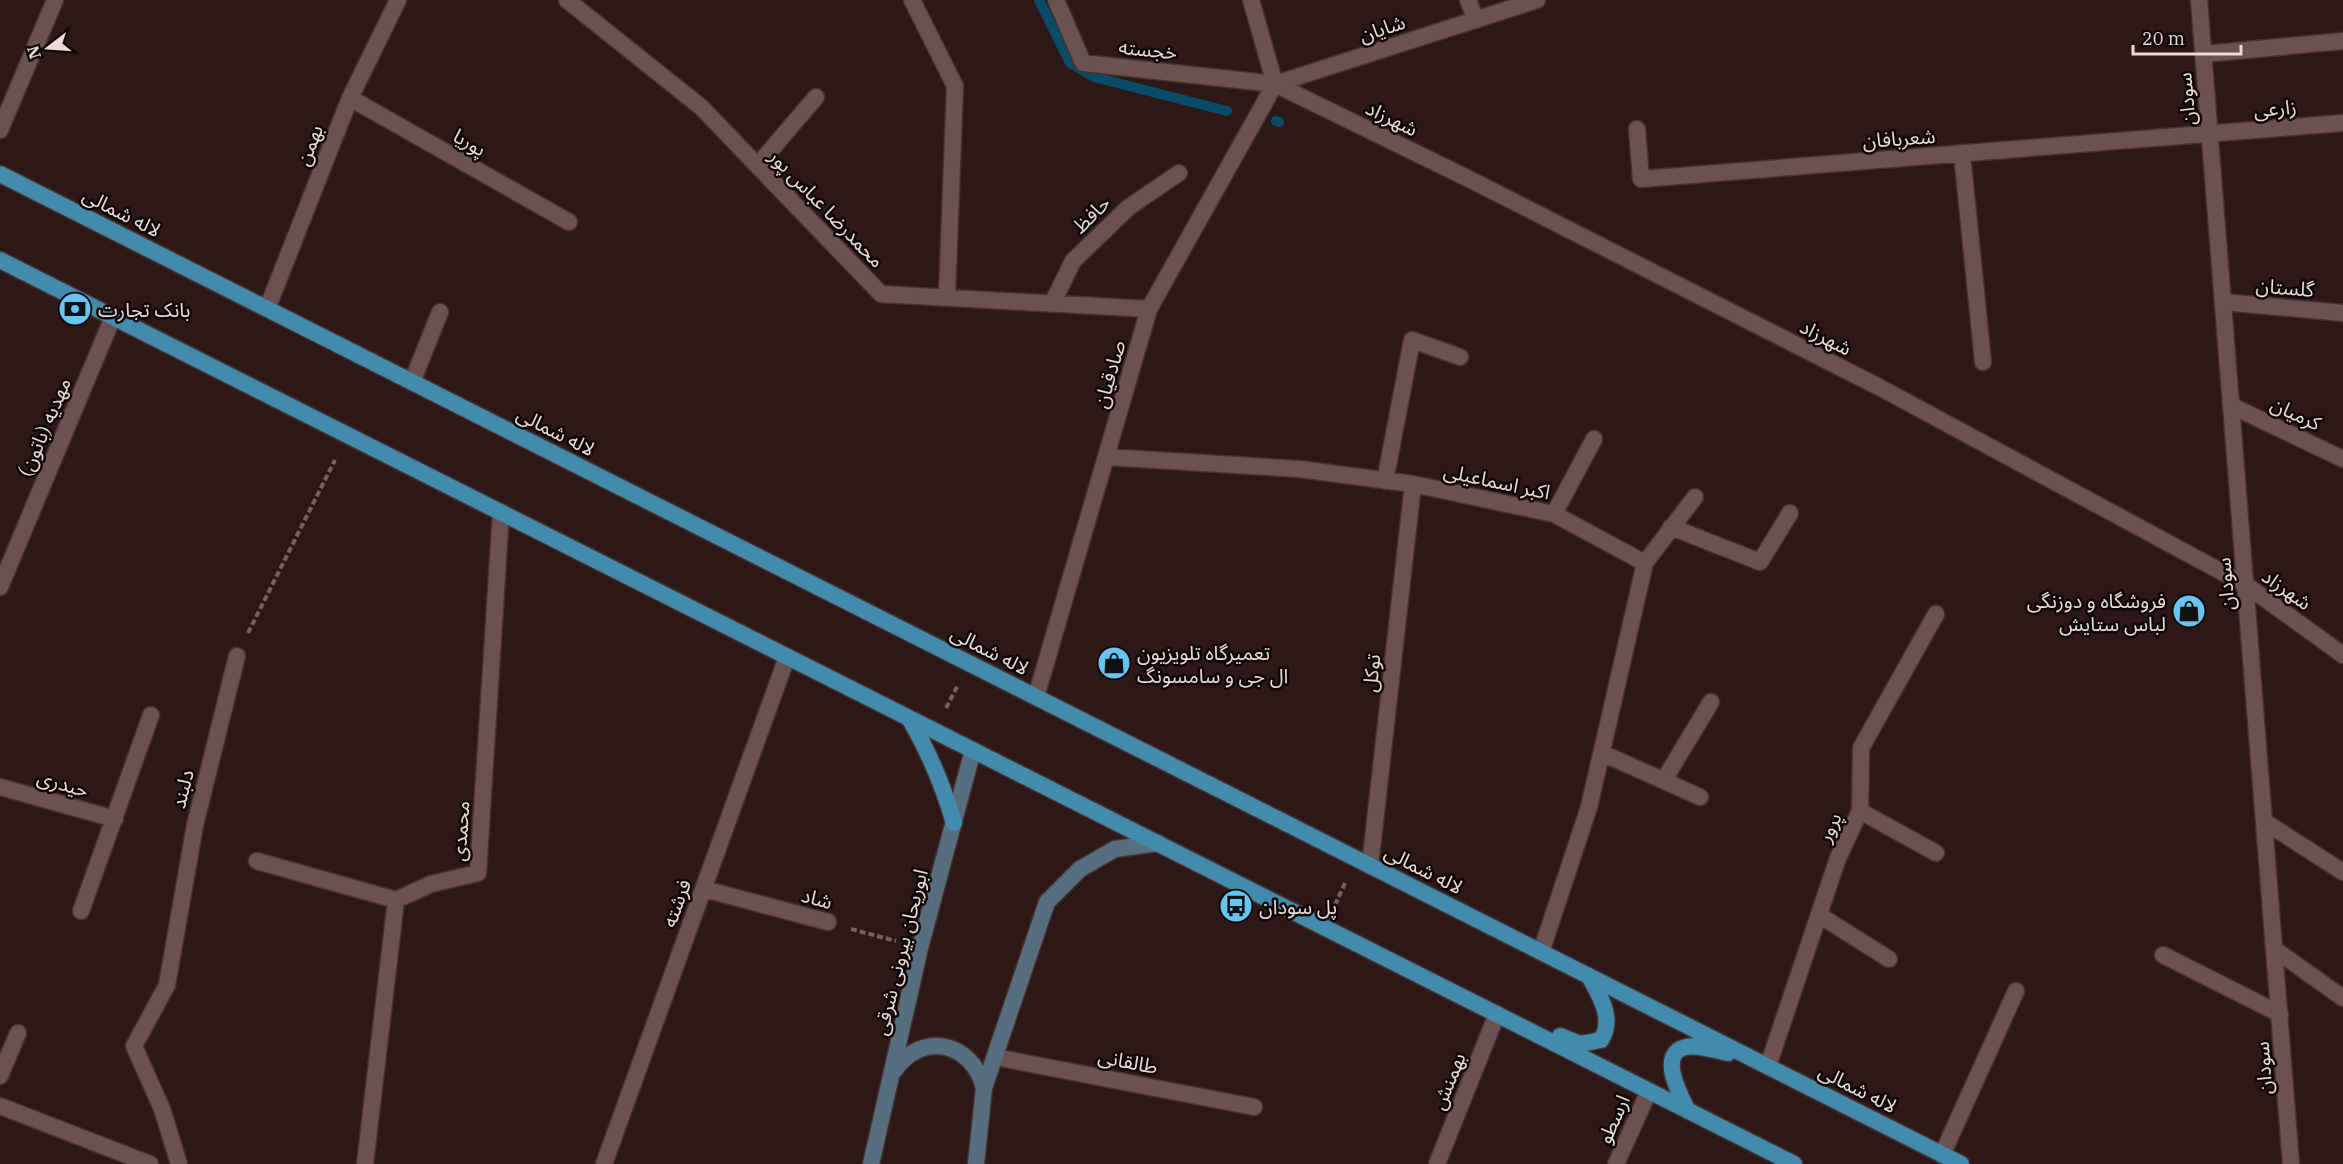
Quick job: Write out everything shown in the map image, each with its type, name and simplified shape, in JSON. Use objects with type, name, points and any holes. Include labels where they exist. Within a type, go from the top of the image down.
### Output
[{"type":"main road","name":"لاله شمالی","points":[[0,174],[1961,1164]]},
{"type":"main road","points":[[0,260],[1794,1164]]},
{"type":"main road","points":[[909,718],[928,751],[954,823]]},
{"type":"main road","name":"ابوریحان بیرونی شرقی","points":[[871,1164],[920,948],[973,750]]},
{"type":"main road","points":[[976,1164],[984,1088],[1047,902],[1080,869],[1115,849],[1158,843]]},
{"type":"main road","points":[[1514,1023],[1535,1025],[1580,1044],[1601,1040],[1604,1035],[1606,1018],[1604,1000],[1589,976]]},
{"type":"main road","points":[[1688,1111],[1673,1074],[1672,1060],[1676,1051],[1687,1046],[1701,1047],[1749,1057]]},
{"type":"main road","points":[[893,1072],[901,1060],[924,1047],[951,1048],[974,1064],[984,1088]]},
{"type":"street","points":[[0,130],[55,0]]},
{"type":"street","name":"بهمن","points":[[267,309],[350,98],[398,0]]},
{"type":"street","name":"محمدرضا عباس پور","points":[[567,0],[701,107],[881,294],[1149,309]]},
{"type":"street","points":[[912,0],[955,86],[947,296]]},
{"type":"street","name":"خجسته","points":[[1056,0],[1083,63],[1275,84]]},
{"type":"street","points":[[1251,0],[1275,84]]},
{"type":"street","points":[[1468,0],[1476,20]]},
{"type":"street","name":"شایان","points":[[1275,84],[1537,0]]},
{"type":"street","name":"سودان","points":[[2199,0],[2291,1164]]},
{"type":"street","points":[[2204,54],[2343,40]]},
{"type":"street","name":"صادقیان","points":[[1036,697],[1149,309],[1275,84]]},
{"type":"street","name":"شهرزاد","points":[[1275,84],[1471,180],[1868,382],[2246,585],[2343,655]]},
{"type":"street","points":[[758,165],[816,97]]},
{"type":"street","name":"پوریا","points":[[350,98],[569,222]]},
{"type":"street","name":"زارعی","points":[[2210,134],[2343,123]]},
{"type":"street","name":"شعربافان","points":[[1637,129],[1641,179],[2210,134]]},
{"type":"street","points":[[1962,154],[1983,362]]},
{"type":"street","name":"حافظ","points":[[1052,304],[1073,261],[1129,207],[1179,173]]},
{"type":"street","name":"گلستان","points":[[2223,302],[2343,313]]},
{"type":"street","points":[[412,382],[441,312]]},
{"type":"street","name":"مهدیه (باتون)","points":[[0,586],[113,317]]},
{"type":"street","points":[[1385,481],[1412,340],[1460,357]]},
{"type":"street","name":"کرمیان","points":[[2232,406],[2343,459]]},
{"type":"street","points":[[1554,514],[1594,439]]},
{"type":"street","name":"اکبر اسماعیلی","points":[[1107,457],[1299,469],[1413,484],[1554,514],[1645,562]]},
{"type":"street","name":"توکل","points":[[1363,862],[1413,484]]},
{"type":"street","points":[[1541,952],[1589,807],[1645,562],[1695,497]]},
{"type":"street","name":"محمدی","points":[[396,900],[431,884],[478,873],[501,512]]},
{"type":"street","points":[[1671,527],[1760,562],[1790,513]]},
{"type":"street","name":"پرور","points":[[1768,1066],[1838,858],[1860,811],[1861,748],[1936,614]]},
{"type":"street","name":"دلبند","points":[[179,1164],[162,1109],[134,1046],[167,985],[195,825],[237,656]]},
{"type":"street","name":"فرشته","points":[[604,1164],[787,657]]},
{"type":"street","points":[[1664,780],[1710,702]]},
{"type":"street","points":[[81,911],[151,716]]},
{"type":"street","points":[[1602,753],[1700,797]]},
{"type":"street","name":"حیدری","points":[[0,787],[115,819]]},
{"type":"street","points":[[1860,811],[1936,853]]},
{"type":"street","points":[[2265,822],[2343,872]]},
{"type":"street","points":[[257,861],[396,900],[365,1164]]},
{"type":"street","name":"شاد","points":[[704,889],[828,922]]},
{"type":"street","points":[[1819,915],[1889,959]]},
{"type":"street","points":[[2274,949],[2343,998]]},
{"type":"street","points":[[2163,955],[2280,1014]]},
{"type":"street","points":[[1942,1155],[2016,992]]},
{"type":"street","name":"بهمنش","points":[[1437,1164],[1497,1014]]},
{"type":"street","points":[[0,1076],[18,1033]]},
{"type":"street","name":"طالقانی","points":[[995,1057],[1254,1107]]},
{"type":"street","name":"ارسطو","points":[[1616,1164],[1649,1091]]},
{"type":"street","points":[[0,1106],[150,1164]]},
{"type":"path","points":[[237,656],[348,435]]},
{"type":"path","points":[[935,731],[969,663]]},
{"type":"path","points":[[1325,928],[1363,862]]},
{"type":"path","name":"شاد","points":[[828,922],[920,948]]},
{"type":"waterway","points":[[1039,0],[1070,63],[1094,77],[1227,111]]},
{"type":"place","name":"بانک تجارت","points":[[75,309]]},
{"type":"place","name":"فروشگاه و دوزنگی لباس ستایش","points":[[2189,611]]},
{"type":"place","name":"تعمیرگاه تلویزیون ال جی و سامسونگ","points":[[1114,663]]},
{"type":"place","name":"پل سودان","points":[[1236,906]]}]
